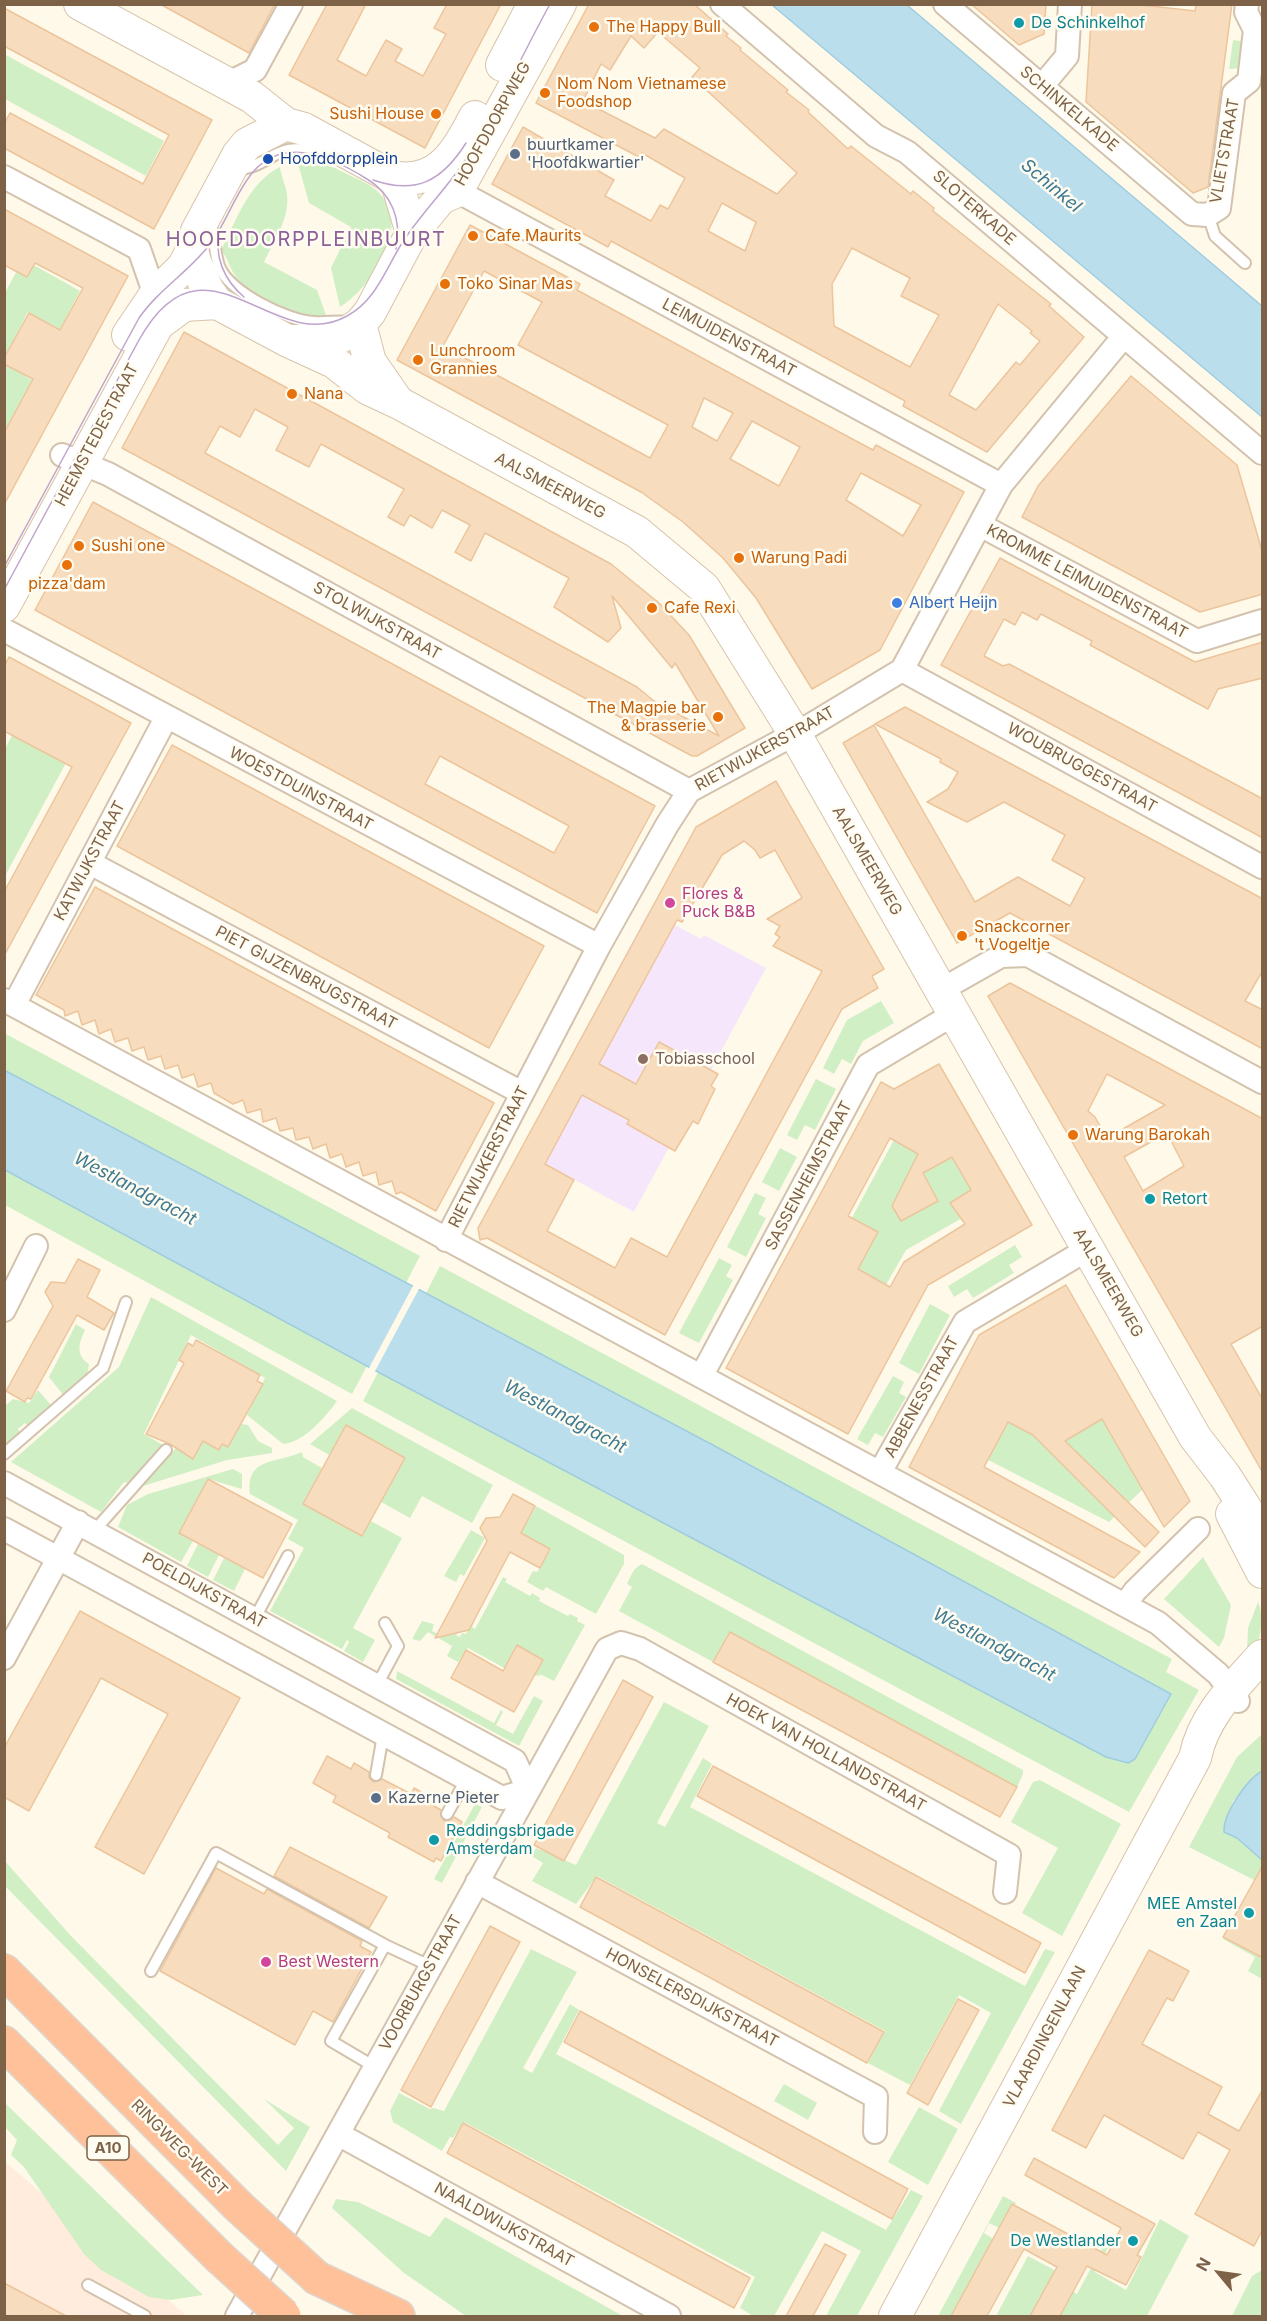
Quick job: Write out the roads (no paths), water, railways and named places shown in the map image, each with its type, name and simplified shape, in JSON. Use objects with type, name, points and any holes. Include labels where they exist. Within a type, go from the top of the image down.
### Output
[{"type":"highway","name":"RINGWEG-WEST","points":[[4,1971],[238,2206],[361,2316]]},
{"type":"highway","name":"A10","points":[[4,2043],[147,2187],[284,2316]]},
{"type":"highway","points":[[317,2278],[398,2316]]},
{"type":"main road","points":[[80,4],[252,97],[286,124],[304,129],[392,177],[398,186],[412,233],[370,312],[360,324],[340,337],[313,343],[288,341],[202,294],[192,250],[197,231],[247,144],[249,132],[245,116],[227,84]]},
{"type":"main road","name":"HOOFDDORPWEG","points":[[392,177],[409,180],[423,178],[447,161],[464,138],[534,4]]},
{"type":"main road","name":"HOOFDDORPWEG","points":[[412,233],[441,198],[457,191],[560,4]]},
{"type":"main road","points":[[247,144],[286,124]]},
{"type":"main road","name":"HEEMSTEDESTRAAT","points":[[6,622],[80,463],[136,321],[155,295],[184,266],[192,250]]},
{"type":"main road","name":"HEEMSTEDESTRAAT","points":[[4,563],[80,463],[158,324],[202,294]]},
{"type":"main road","name":"AALSMEERWEG","points":[[360,324],[370,362],[399,403]]},
{"type":"main road","name":"AALSMEERWEG","points":[[288,341],[327,358],[367,388],[399,403],[637,532],[704,588],[795,734],[1203,1448]]},
{"type":"main road","points":[[1203,1448],[1225,1476],[1263,1534]]},
{"type":"main road","points":[[1203,1448],[1215,1483],[1263,1572]]},
{"type":"main road","name":"VLAARDINGENLAAN","points":[[895,2316],[1196,1758],[1209,1749],[1227,1716],[1244,1693],[1263,1656]]},
{"type":"street","points":[[227,84],[255,70],[291,4]]},
{"type":"street","name":"SLOTERKADE","points":[[722,4],[876,136],[907,152],[1263,453]]},
{"type":"street","name":"SCHINKELKADE","points":[[945,4],[1200,214]]},
{"type":"street","points":[[1042,86],[1066,56],[1070,4]]},
{"type":"street","name":"VLIETSTRAAT","points":[[1200,214],[1219,208],[1234,93],[1249,81],[1255,30],[1246,12],[1247,4]]},
{"type":"street","points":[[4,177],[139,249],[155,295]]},
{"type":"street","name":"LEIMUIDENSTRAAT","points":[[457,191],[1001,485]]},
{"type":"street","points":[[902,670],[1001,485],[1124,336]]},
{"type":"street","name":"STOLWIJKSTRAAT","points":[[80,463],[108,474],[689,791]]},
{"type":"street","name":"KROMME LEIMUIDENSTRAAT","points":[[980,525],[1197,641],[1263,621]]},
{"type":"street","name":"WOESTDUINSTRAAT","points":[[6,622],[166,718],[600,946]]},
{"type":"street","name":"RIETWIJKERSTRAAT","points":[[446,1240],[600,946],[667,825],[689,791],[795,734],[902,670]]},
{"type":"street","name":"WOUBRUGGESTRAAT","points":[[902,670],[1263,867]]},
{"type":"street","name":"KATWIJKSTRAAT","points":[[9,1002],[90,863],[166,718]]},
{"type":"street","name":"PIET GIJZENBRUGSTRAAT","points":[[90,863],[522,1093]]},
{"type":"street","name":"SASSENHEIMSTRAAT","points":[[702,1375],[868,1065],[1000,956],[1028,955],[1263,1082]]},
{"type":"street","points":[[9,1002],[1158,1623],[1244,1693]]},
{"type":"street","points":[[4,1310],[36,1246]]},
{"type":"street","name":"ABBENESSTRAAT","points":[[880,1472],[965,1322],[1088,1249]]},
{"type":"street","name":"POELDIJKSTRAAT","points":[[4,1483],[514,1761],[528,1790]]},
{"type":"street","points":[[4,1658],[59,1558],[86,1527]]},
{"type":"street","points":[[4,1529],[502,1798],[528,1790]]},
{"type":"street","points":[[1125,1605],[1135,1591],[1198,1529]]},
{"type":"street","name":"HOEK VAN HOLLANDSTRAAT","points":[[607,1649],[621,1643],[640,1649],[1009,1855],[1005,1892]]},
{"type":"street","name":"VOORBURGSTRAAT","points":[[237,2316],[607,1649]]},
{"type":"street","points":[[383,1735],[401,1701]]},
{"type":"street","name":"HONSELERSDIJKSTRAAT","points":[[477,1882],[876,2097],[875,2132]]},
{"type":"street","name":"NAALDWIJKSTRAAT","points":[[338,2134],[669,2316]]},
{"type":"lane","points":[[230,170],[253,168],[278,152],[294,148],[328,156],[356,170],[392,177]]},
{"type":"lane","points":[[207,212],[215,236],[220,269],[227,279],[252,298]]},
{"type":"lane","points":[[1200,214],[1215,236],[1245,263]]},
{"type":"lane","points":[[136,321],[202,294],[224,290],[252,298],[304,320],[314,322],[334,319],[360,324]]},
{"type":"lane","points":[[4,1454],[103,1368],[126,1302]]},
{"type":"lane","points":[[86,1527],[166,1450]]},
{"type":"lane","points":[[255,1618],[288,1556]]},
{"type":"lane","points":[[376,1687],[398,1646],[385,1623]]},
{"type":"lane","points":[[376,1775],[383,1735]]},
{"type":"lane","points":[[447,1814],[466,1780]]},
{"type":"lane","points":[[151,1971],[216,1853],[385,1945],[430,1966]]},
{"type":"lane","points":[[375,2067],[331,2041],[385,1945]]},
{"type":"lane","points":[[88,2285],[145,2316]]},
{"type":"water","name":"Schinkel","points":[[772,5],[907,5],[1262,306],[1262,417]]},
{"type":"water","name":"Westlandgracht","points":[[4,1070],[711,1444],[1171,1694],[1135,1759],[1128,1763],[1106,1757],[378,1372],[5,1170]]},
{"type":"water","points":[[1262,1771],[1262,1860],[1237,1838],[1224,1832],[1227,1816],[1237,1798],[1250,1781]]},
{"type":"tram line","points":[[4,590],[139,340],[164,307],[189,292],[214,291],[293,321],[320,324],[347,316],[357,309],[373,292],[404,240],[462,165],[497,106],[550,4]]},
{"type":"tram line","points":[[373,180],[402,186],[427,181],[447,167],[466,143]]},
{"type":"tram line","points":[[4,567],[139,318],[211,243],[242,188],[259,165],[273,157],[289,153],[304,153],[337,162],[367,179],[383,192],[393,209],[398,228],[396,249]]},
{"type":"tram line","points":[[221,230],[218,249],[222,267],[231,283],[244,297]]},
{"type":"place","name":"De Schinkelhof","points":[[1019,23]]},
{"type":"place","name":"The Happy Bull","points":[[594,27]]},
{"type":"place","name":"Nom Nom Vietnamese Foodshop","points":[[545,93]]},
{"type":"place","name":"Sushi House","points":[[436,114]]},
{"type":"place","name":"buurtkamer 'Hoofdkwartier'","points":[[515,154]]},
{"type":"place","name":"Hoofddorpplein","points":[[268,159]]},
{"type":"place","name":"Cafe Maurits","points":[[473,236]]},
{"type":"place","name":"Toko Sinar Mas","points":[[445,284]]},
{"type":"place","name":"Lunchroom Grannies","points":[[418,360]]},
{"type":"place","name":"Nana","points":[[292,394]]},
{"type":"place","name":"Sushi one","points":[[79,546]]},
{"type":"place","name":"Warung Padi","points":[[739,558]]},
{"type":"place","name":"pizza'dam","points":[[67,565]]},
{"type":"place","name":"Albert Heijn","points":[[897,603]]},
{"type":"place","name":"Cafe Rexi","points":[[652,608]]},
{"type":"place","name":"The Magpie bar & brasserie","points":[[718,717]]},
{"type":"place","name":"Flores & Puck B&B","points":[[670,903]]},
{"type":"place","name":"Snackcorner 't Vogeltje","points":[[962,936]]},
{"type":"place","name":"Tobiasschool","points":[[643,1059]]},
{"type":"place","name":"Warung Barokah","points":[[1073,1135]]},
{"type":"place","name":"Retort","points":[[1150,1199]]},
{"type":"place","name":"Kazerne Pieter","points":[[376,1798]]},
{"type":"place","name":"Reddingsbrigade Amsterdam","points":[[434,1840]]},
{"type":"place","name":"MEE Amstel en Zaan","points":[[1249,1913]]},
{"type":"place","name":"Best Western","points":[[266,1962]]},
{"type":"place","name":"De Westlander","points":[[1133,2241]]},
{"type":"district","name":"HOOFDDORPPLEINBUURT","points":[[306,240]]}]
